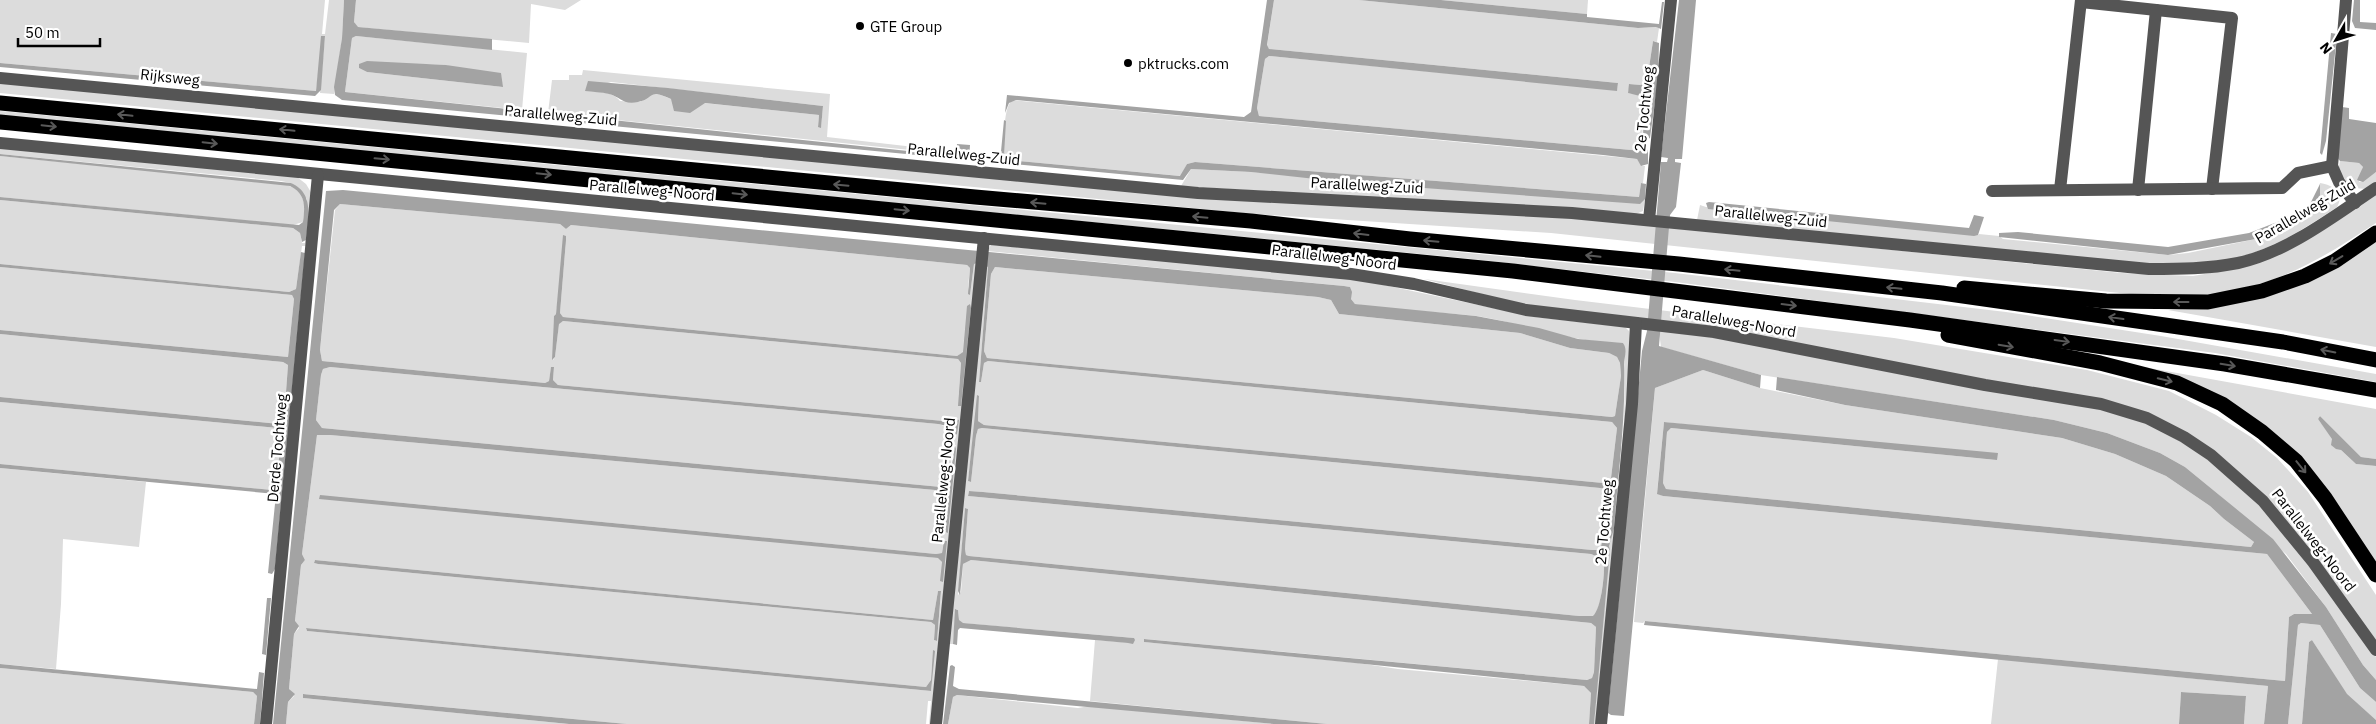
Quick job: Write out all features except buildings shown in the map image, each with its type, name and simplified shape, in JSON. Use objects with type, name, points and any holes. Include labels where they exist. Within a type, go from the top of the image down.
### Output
[{"type":"highway","points":[[0,103],[965,196],[1251,221],[1410,239],[1679,264],[1942,293],[2283,342],[2376,360]]},
{"type":"highway","points":[[0,122],[961,215],[1513,271],[1910,320],[2225,364],[2376,390]]},
{"type":"highway","points":[[1942,293],[1967,287],[2106,301],[2208,302],[2262,292],[2305,276],[2335,260],[2376,232]]},
{"type":"highway","points":[[1910,320],[1929,332],[2100,363],[2177,383],[2222,404],[2262,432],[2296,461],[2335,512],[2376,575]]},
{"type":"street","name":"2e Tochtweg","points":[[1652,221],[1671,0]]},
{"type":"street","points":[[2346,0],[2332,166],[2339,182],[2355,202]]},
{"type":"street","points":[[2060,190],[2081,1],[2232,18],[2212,189]]},
{"type":"street","points":[[2138,190],[2156,10]]},
{"type":"street","name":"Rijksweg","points":[[0,78],[337,111]]},
{"type":"street","name":"Parallelweg-Zuid","points":[[337,111],[1198,193],[1488,207],[2149,269],[2194,269],[2238,263],[2258,257],[2279,248],[2376,188]]},
{"type":"street","points":[[0,143],[318,175]]},
{"type":"street","points":[[1992,191],[2282,188],[2298,173],[2332,166]]},
{"type":"street","name":"Parallelweg-Noord","points":[[318,175],[983,241],[1351,274],[1414,284],[1526,310],[1724,334],[1985,385],[2101,404],[2147,418],[2184,437],[2211,455],[2263,501],[2313,562],[2376,650]]},
{"type":"street","name":"Derde Tochtweg","points":[[266,724],[318,175]]},
{"type":"street","name":"Parallelweg-Noord","points":[[936,724],[983,241]]},
{"type":"street","name":"2e Tochtweg","points":[[1601,724],[1640,323]]},
{"type":"shaded area","points":[[0,0],[325,0],[322,34],[325,34],[329,0],[344,0],[342,38],[334,94],[320,93],[325,36],[323,36],[316,91],[0,63]]},
{"type":"shaded area","points":[[344,0],[356,0],[354,22],[358,27],[492,39],[492,50],[356,36],[352,38],[345,92],[956,156],[957,144],[970,145],[969,160],[342,100],[335,95],[334,87],[342,38]]},
{"type":"shaded area","points":[[356,0],[581,0],[565,10],[531,4],[529,43],[357,27],[354,22]]},
{"type":"shaded area","points":[[1267,0],[1274,0],[1267,45],[1269,49],[1618,83],[1617,91],[1269,56],[1265,59],[1257,108],[1259,116],[1642,151],[1646,149],[1648,150],[1648,164],[1641,166],[1637,159],[1603,155],[1016,100],[1009,103],[1005,113],[1007,95],[1244,117],[1251,112]]},
{"type":"shaded area","points":[[1274,0],[1359,0],[1638,28],[1657,27],[1659,28],[1657,42],[1653,41],[1647,81],[1641,85],[1630,84],[1628,93],[1640,95],[1645,101],[1642,123],[1646,149],[1642,151],[1259,116],[1257,108],[1265,59],[1269,56],[1617,90],[1618,83],[1269,49],[1267,46]]},
{"type":"shaded area","points":[[1359,0],[1441,0],[1587,14],[1587,17],[1659,24],[1662,2],[1664,2],[1661,29],[1656,27],[1638,28]]},
{"type":"shaded area","points":[[1441,0],[1588,0],[1587,14]]},
{"type":"shaded area","points":[[1679,0],[1696,0],[1682,159],[1675,159],[1675,162],[1681,163],[1676,207],[1670,215],[1659,346],[1761,375],[1760,388],[1703,370],[1655,388],[1624,716],[1611,715],[1608,713],[1642,351],[1647,331],[1661,162],[1667,162],[1668,158],[1661,157]]},
{"type":"shaded area","points":[[2354,0],[2360,0],[2360,22],[2376,23],[2376,30],[2355,28],[2352,21]]},
{"type":"shaded area","points":[[2331,33],[2337,34],[2326,141],[2322,155],[2320,153]]},
{"type":"shaded area","points":[[321,36],[325,36],[321,90],[315,96],[0,67],[0,63],[316,91]]},
{"type":"shaded area","points":[[356,36],[527,53],[522,110],[345,92],[352,38]],"holes":[[[419,64],[446,65],[503,87],[367,72],[359,68]]]},
{"type":"shaded area","points":[[1653,41],[1659,43],[1658,80],[1650,138],[1646,140],[1643,138],[1644,97],[1628,93],[1629,84],[1641,85],[1647,81]]},
{"type":"shaded area","points":[[367,61],[446,65],[501,73],[503,87],[367,72],[359,68],[359,64]]},
{"type":"shaded area","points":[[583,70],[830,94],[827,137],[923,148],[920,151],[548,113],[552,80],[569,80],[569,75],[582,75]],"holes":[[[611,82],[823,106],[821,127],[818,127],[819,115],[671,99],[661,95],[650,94],[640,102],[620,101],[613,95],[585,90]]]},
{"type":"shaded area","points":[[588,81],[668,88],[823,106],[821,128],[818,127],[819,115],[705,103],[690,113],[674,111],[671,99],[658,94],[654,94],[643,101],[625,102],[613,95],[585,91]]},
{"type":"shaded area","points":[[0,82],[556,136],[1555,216],[2121,273],[2193,276],[2240,268],[2376,194],[2376,223],[2322,257],[2266,282],[2223,293],[2139,295],[1551,233],[1254,214],[0,93]]},
{"type":"shaded area","points":[[1012,100],[1637,159],[1642,166],[1645,166],[1643,183],[1641,183],[1639,197],[1195,162],[1187,164],[1181,176],[1008,160],[1004,157],[1005,127],[1007,111]]},
{"type":"shaded area","points":[[2342,107],[2349,108],[2349,119],[2376,123],[2376,172],[2363,182],[2357,180],[2363,167],[2359,163],[2340,161],[2337,157]]},
{"type":"shaded area","points":[[0,111],[1675,273],[2006,312],[2161,336],[2376,374],[2376,382],[2215,353],[1675,282],[1472,259],[0,116]]},
{"type":"shaded area","points":[[1004,120],[1006,121],[1004,156],[1008,160],[1180,176],[1187,164],[1195,162],[1639,197],[1641,183],[1646,184],[1645,199],[1640,204],[1343,182],[1251,172],[1191,169],[1183,180],[1003,163],[1000,162]]},
{"type":"shaded area","points":[[0,147],[297,177],[306,184],[312,194],[306,246],[302,246],[296,289],[289,292],[0,264],[0,200],[293,228],[300,233],[302,243],[305,243],[307,199],[291,183],[281,181],[0,154]]},
{"type":"shaded area","points":[[0,154],[291,183],[304,193],[307,200],[306,240],[302,242],[300,233],[293,228],[0,200],[0,197],[299,225],[303,222],[303,201],[299,193],[290,186],[0,156]]},
{"type":"shaded area","points":[[0,156],[280,183],[295,189],[302,196],[304,202],[303,222],[293,225],[0,197]]},
{"type":"shaded area","points":[[2340,161],[2359,163],[2363,167],[2359,182],[2376,172],[2376,184],[2367,189],[2353,188],[2338,172]]},
{"type":"shaded area","points":[[1191,169],[1645,199],[1643,211],[1636,214],[1181,186]]},
{"type":"shaded area","points":[[2320,183],[2333,188],[2339,194],[2340,198],[2337,207],[2294,234],[2263,249],[2231,259],[2206,263],[2152,264],[1697,220],[1700,205],[1999,236],[2003,239],[2168,255],[2188,253],[2256,239],[2303,220],[2316,209]]},
{"type":"shaded area","points":[[2320,184],[2320,195],[2316,208],[2320,209],[2303,220],[2256,239],[2168,255],[1999,237],[1999,233],[2018,232],[2168,247],[2249,233],[2290,217],[2309,206]]},
{"type":"shaded area","points":[[343,190],[1344,286],[1350,287],[1352,292],[1351,299],[1355,304],[1476,316],[1539,328],[1578,339],[1623,343],[1626,351],[1621,447],[1614,529],[1609,546],[1594,724],[1589,724],[1591,693],[1584,686],[1144,642],[1144,639],[1587,680],[1592,678],[1594,672],[1596,627],[1591,623],[971,560],[963,564],[960,595],[958,591],[965,508],[968,509],[965,549],[966,555],[969,556],[1579,616],[1593,616],[1596,612],[1603,579],[1603,564],[1598,557],[1591,554],[968,496],[969,491],[983,492],[1592,550],[1600,550],[1605,520],[1606,494],[1605,489],[1600,488],[982,428],[978,429],[976,436],[971,482],[968,481],[977,395],[979,396],[978,421],[984,425],[1603,483],[1611,478],[1617,428],[1612,422],[988,361],[984,363],[981,382],[979,382],[988,267],[978,263],[974,264],[970,295],[968,294],[970,268],[967,265],[571,225],[566,229],[560,224],[340,204],[334,210],[320,350],[322,361],[545,383],[549,381],[551,367],[554,367],[553,380],[558,385],[954,422],[956,419],[959,420],[957,434],[955,435],[952,427],[938,424],[330,367],[323,369],[321,375],[316,420],[322,428],[941,487],[948,486],[949,483],[955,445],[948,533],[945,532],[948,494],[946,491],[317,435],[302,554],[305,560],[301,565],[295,621],[299,626],[294,634],[289,689],[295,694],[288,702],[286,724],[273,724],[326,191]],"holes":[[[995,267],[1318,297],[1331,300],[1339,314],[1520,333],[1570,348],[1609,353],[1617,357],[1620,363],[1621,376],[1615,416],[987,358],[984,351],[991,274]]]},
{"type":"shaded area","points":[[1706,203],[1969,228],[1974,215],[1984,217],[1978,235],[1974,236],[1708,209]]},
{"type":"shaded area","points":[[340,204],[560,224],[566,229],[571,225],[967,265],[970,268],[968,287],[970,295],[974,264],[978,263],[934,724],[929,724],[931,701],[928,701],[926,724],[627,724],[304,694],[303,698],[569,724],[286,724],[288,702],[294,696],[289,689],[294,634],[299,628],[295,622],[301,565],[305,560],[302,554],[317,435],[946,491],[948,494],[945,532],[948,533],[956,445],[953,446],[948,486],[941,487],[322,428],[316,420],[321,375],[323,369],[330,367],[938,424],[954,429],[956,419],[954,422],[558,385],[553,380],[554,367],[551,368],[549,381],[545,383],[322,361],[320,350],[335,210]],"holes":[[[566,240],[560,313],[563,317],[957,356],[963,352],[958,405],[961,363],[958,359],[563,321],[559,323],[553,360],[554,316],[556,314]],[[320,495],[936,554],[942,553],[944,541],[942,562],[939,558]],[[315,560],[933,620],[938,591],[941,592],[937,641],[934,640],[935,625],[931,622],[314,563]],[[306,628],[926,687],[931,680],[933,650],[931,691],[307,631]]]},
{"type":"shaded area","points":[[563,235],[566,236],[566,240],[560,313],[563,317],[957,356],[963,352],[967,306],[970,304],[961,406],[958,406],[961,363],[958,359],[563,321],[559,324],[555,357],[552,360],[554,316],[556,314]]},
{"type":"shaded area","points":[[2376,238],[2376,347],[2168,310],[2214,306]]},
{"type":"shaded area","points":[[991,245],[1346,277],[1535,317],[1625,327],[1629,331],[1631,389],[1599,724],[1594,724],[1608,546],[1614,529],[1623,430],[1625,353],[1623,343],[1568,337],[1477,316],[1385,309],[1355,304],[1351,299],[1350,287],[1344,286],[987,251]]},
{"type":"shaded area","points":[[301,252],[305,253],[275,569],[272,574],[268,573],[276,494],[0,468],[0,464],[272,490],[276,486],[282,431],[278,428],[0,402],[0,397],[279,424],[284,419],[288,365],[283,362],[0,334],[0,330],[288,357],[294,299],[292,295],[0,267],[0,264],[289,292],[296,289]]},
{"type":"shaded area","points":[[984,263],[988,267],[979,382],[981,382],[984,363],[988,361],[1612,422],[1617,428],[1611,478],[1603,483],[984,425],[978,421],[978,396],[968,481],[971,482],[976,436],[978,429],[982,428],[1600,488],[1605,489],[1605,520],[1600,550],[1592,550],[983,492],[969,491],[968,496],[1591,554],[1598,557],[1603,564],[1603,579],[1600,600],[1594,616],[1579,616],[969,556],[966,555],[965,549],[968,509],[965,508],[958,595],[961,592],[963,564],[971,560],[1591,623],[1596,627],[1594,672],[1592,678],[1587,680],[1145,639],[1144,642],[1358,663],[1398,669],[1584,686],[1591,693],[1589,724],[1327,724],[1090,701],[1095,640],[1133,643],[1134,638],[962,623],[959,621],[958,610],[956,609],[953,644],[949,644]]},
{"type":"shaded area","points":[[0,267],[292,295],[294,299],[288,357],[0,330]]},
{"type":"shaded area","points":[[995,267],[1318,297],[1331,300],[1339,314],[1520,333],[1570,348],[1609,353],[1617,357],[1620,363],[1621,376],[1615,416],[987,358],[984,351],[991,274]]},
{"type":"shaded area","points":[[1424,279],[1575,300],[1894,338],[2087,370],[2169,391],[2216,415],[2251,437],[2277,458],[2308,492],[2376,595],[2376,642],[2266,498],[2132,408],[1531,307]]},
{"type":"shaded area","points":[[1661,330],[1714,336],[2100,409],[2145,422],[2197,451],[2243,488],[2283,530],[2376,657],[2376,680],[2363,665],[2326,607],[2286,554],[2185,467],[2160,453],[2107,433],[2054,420],[1761,375],[1661,347],[1659,332]]},
{"type":"shaded area","points":[[0,334],[283,362],[288,365],[284,419],[279,424],[0,397]]},
{"type":"shaded area","points":[[2144,367],[2376,409],[2376,459],[2361,457],[2320,416],[2318,419],[2341,450],[2356,464],[2376,466],[2376,567],[2272,436]]},
{"type":"shaded area","points":[[1703,370],[1760,388],[1845,405],[2062,438],[2115,454],[2166,476],[2210,506],[2254,542],[2251,547],[1666,489],[1663,483],[1667,432],[1671,428],[1997,460],[1664,422],[1657,493],[1663,496],[2267,554],[2312,614],[2294,614],[2289,617],[2285,681],[1645,621],[1643,623],[1634,622],[1655,388]]},
{"type":"shaded area","points":[[1777,377],[2054,420],[2107,433],[2160,453],[2185,467],[2273,539],[2326,607],[2363,665],[2376,680],[2376,702],[2360,688],[2320,625],[2301,623],[2298,625],[2288,724],[2264,724],[2268,686],[1644,625],[1645,621],[2285,681],[2289,617],[2294,614],[2312,614],[2267,554],[1657,494],[1664,422],[1998,453],[1997,460],[1671,428],[1667,432],[1663,483],[1666,489],[2251,547],[2254,542],[2210,506],[2166,476],[2115,454],[2062,438],[1845,405],[1776,390]]},
{"type":"shaded area","points":[[0,402],[278,428],[282,431],[276,487],[272,490],[0,464]]},
{"type":"shaded area","points":[[2320,416],[2361,457],[2376,459],[2376,466],[2356,464],[2341,450],[2331,445],[2332,439],[2318,419]]},
{"type":"shaded area","points":[[0,468],[146,482],[139,547],[63,539],[56,669],[0,664]]},
{"type":"shaded area","points":[[320,495],[936,554],[942,553],[944,541],[947,541],[943,582],[940,581],[942,562],[938,558],[319,499]]},
{"type":"shaded area","points":[[315,560],[933,620],[938,591],[941,591],[937,641],[934,640],[935,625],[931,622],[318,564],[314,563]]},
{"type":"shaded area","points":[[267,598],[271,598],[266,655],[262,654]]},
{"type":"shaded area","points":[[955,609],[958,610],[959,620],[963,623],[1134,638],[1135,640],[1133,644],[960,628],[958,630],[957,645],[953,644]]},
{"type":"shaded area","points":[[2301,623],[2320,625],[2360,688],[2376,702],[2376,720],[2347,695],[2312,640],[2309,642],[2302,724],[2288,724],[2298,625]]},
{"type":"shaded area","points":[[306,628],[926,687],[931,680],[933,650],[935,651],[931,691],[307,631]]},
{"type":"shaded area","points":[[2312,640],[2347,694],[2376,720],[2376,724],[2302,724],[2309,642]]},
{"type":"shaded area","points":[[1998,659],[2268,686],[2264,724],[2244,724],[2246,696],[2181,692],[2179,724],[1991,724]]},
{"type":"shaded area","points":[[0,664],[257,689],[259,672],[264,673],[260,724],[254,724],[257,696],[253,692],[0,668]]},
{"type":"shaded area","points":[[950,666],[955,667],[953,686],[959,689],[1327,724],[1274,724],[957,695],[953,697],[948,724],[943,724]]},
{"type":"shaded area","points":[[0,668],[253,692],[257,696],[254,724],[0,724]]},
{"type":"shaded area","points":[[2181,692],[2246,696],[2244,724],[2179,724]]},
{"type":"shaded area","points":[[303,694],[627,724],[569,724],[303,698]]},
{"type":"shaded area","points":[[957,695],[1078,708],[1090,706],[1274,724],[948,724],[953,697]]},
{"type":"place","name":"GTE Group","points":[[860,26]]},
{"type":"place","name":"pktrucks.com","points":[[1128,63]]}]
